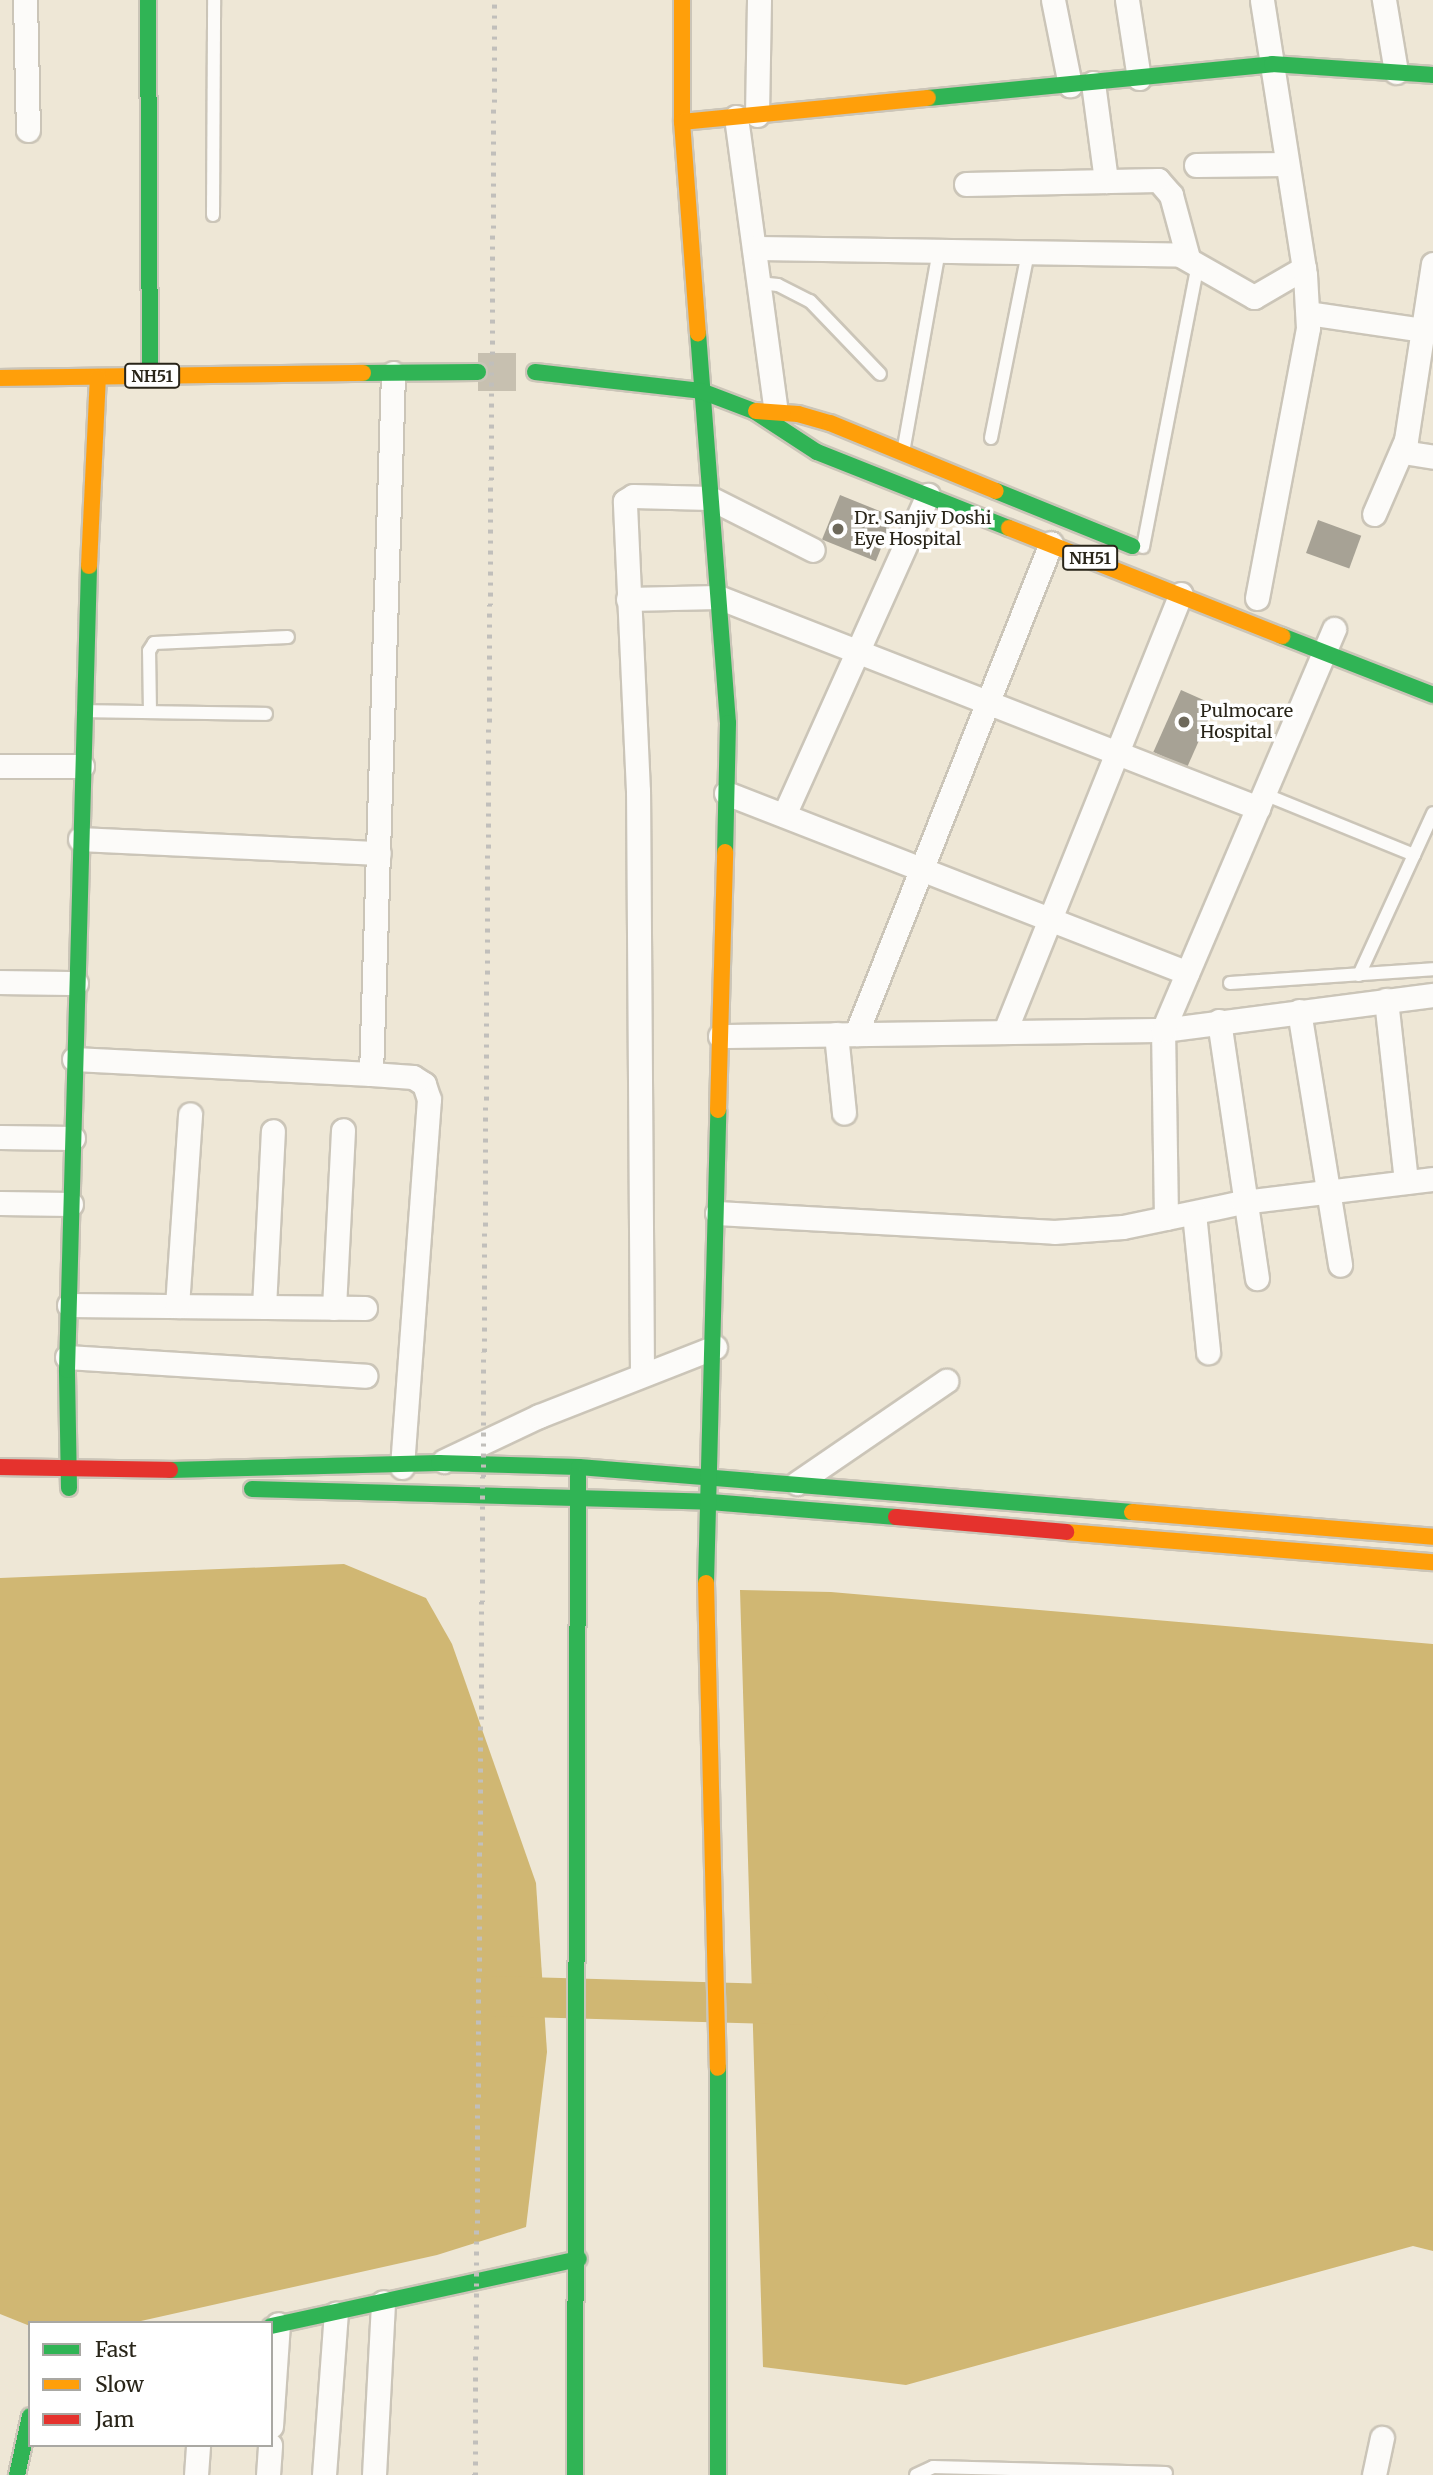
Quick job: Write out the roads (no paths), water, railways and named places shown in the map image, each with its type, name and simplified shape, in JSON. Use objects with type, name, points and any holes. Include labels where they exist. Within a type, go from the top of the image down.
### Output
[{"type":"main road","points":[[148,0],[150,376]]},
{"type":"main road","points":[[682,0],[682,122],[728,723],[712,1475],[706,1574],[721,2175],[718,2475]]},
{"type":"main road","points":[[682,122],[1272,64],[1433,75]]},
{"type":"main road","name":"NH51","points":[[0,378],[478,372]]},
{"type":"main road","name":"NH51","points":[[535,372],[701,391],[765,412],[830,423],[1149,554]]},
{"type":"main road","points":[[69,1488],[67,1357],[83,711],[98,377]]},
{"type":"main road","name":"NH51","points":[[765,412],[817,452],[1433,695]]},
{"type":"main road","points":[[0,1467],[142,1471],[439,1463],[579,1467],[712,1475],[1433,1537]]},
{"type":"main road","points":[[575,2475],[579,2259],[579,1467]]},
{"type":"main road","points":[[237,1489],[385,1490],[710,1502],[1433,1562]]},
{"type":"main road","points":[[1236,1546],[1237,1520]]},
{"type":"main road","points":[[275,2325],[579,2259]]},
{"type":"main road","points":[[17,2475],[28,2425]]},
{"type":"street","points":[[25,0],[28,130]]},
{"type":"street","points":[[759,0],[747,116],[765,412]]},
{"type":"street","points":[[1053,0],[1070,85]]},
{"type":"street","points":[[1127,0],[1139,78]]},
{"type":"street","points":[[1257,598],[1299,386],[1308,313],[1304,268],[1262,0]]},
{"type":"street","points":[[1384,0],[1396,72]]},
{"type":"street","points":[[1093,83],[1106,181]]},
{"type":"street","points":[[1196,165],[1287,164]]},
{"type":"street","points":[[966,184],[1158,180],[1167,184],[1193,260]]},
{"type":"street","points":[[754,248],[1028,252],[1193,260],[1254,297],[1304,268]]},
{"type":"street","points":[[1374,514],[1403,452],[1433,264]]},
{"type":"street","points":[[1308,313],[1423,330]]},
{"type":"street","points":[[371,1074],[393,373]]},
{"type":"street","points":[[1403,452],[1433,457]]},
{"type":"street","points":[[784,815],[928,495]]},
{"type":"street","points":[[642,1374],[638,790],[625,501],[633,496],[710,498],[813,550]]},
{"type":"street","points":[[844,1113],[846,1034],[919,868],[1051,543]]},
{"type":"street","points":[[1005,1031],[1181,594]]},
{"type":"street","points":[[628,599],[718,597],[1117,753],[1261,801]]},
{"type":"street","points":[[1166,1219],[1163,1030],[1324,652],[1336,630]]},
{"type":"street","points":[[0,766],[82,766]]},
{"type":"street","points":[[726,793],[1187,973]]},
{"type":"street","points":[[80,839],[379,853]]},
{"type":"street","points":[[0,982],[76,983]]},
{"type":"street","points":[[720,1036],[1163,1030],[1433,995]]},
{"type":"street","points":[[1386,1000],[1406,1182]]},
{"type":"street","points":[[1299,1011],[1339,1265]]},
{"type":"street","points":[[1219,1021],[1243,1202],[1257,1278]]},
{"type":"street","points":[[74,1059],[371,1074],[413,1077],[424,1084],[429,1099],[402,1466]]},
{"type":"street","points":[[177,1306],[190,1114]]},
{"type":"street","points":[[334,1308],[343,1130]]},
{"type":"street","points":[[264,1307],[273,1131]]},
{"type":"street","points":[[0,1137],[73,1138]]},
{"type":"street","points":[[717,1213],[1054,1232],[1123,1227],[1243,1202],[1433,1179]]},
{"type":"street","points":[[0,1203],[71,1204]]},
{"type":"street","points":[[1194,1213],[1208,1352]]},
{"type":"street","points":[[69,1305],[365,1308]]},
{"type":"street","points":[[385,1490],[439,1463],[642,1374],[715,1347]]},
{"type":"street","points":[[67,1357],[365,1376]]},
{"type":"street","points":[[797,1483],[946,1381]]},
{"type":"street","points":[[374,2475],[383,2302]]},
{"type":"street","points":[[324,2475],[336,2312]]},
{"type":"street","points":[[273,2376],[275,2325]]},
{"type":"street","points":[[1374,2475],[1382,2438]]},
{"type":"street","points":[[197,2475],[198,2447]]},
{"type":"street","points":[[268,2475],[270,2447]]},
{"type":"lane","points":[[213,215],[214,0]]},
{"type":"lane","points":[[903,452],[939,251]]},
{"type":"lane","points":[[991,438],[1028,252]]},
{"type":"lane","points":[[1149,554],[1193,260]]},
{"type":"lane","points":[[759,283],[778,285],[810,301],[880,374]]},
{"type":"lane","points":[[150,712],[149,651],[154,643],[288,637]]},
{"type":"lane","points":[[83,711],[266,714]]},
{"type":"lane","points":[[1261,801],[1414,855]]},
{"type":"lane","points":[[1359,975],[1433,813]]},
{"type":"lane","points":[[1230,983],[1433,970]]},
{"type":"lane","points":[[916,2475],[933,2468],[1166,2473]]},
{"type":"waterway","points":[[489,1996],[809,2005]]},
{"type":"tunnel","points":[[478,372],[535,372]]},
{"type":"railway","points":[[475,2475],[495,0]]},
{"type":"place","name":"Dr. Sanjiv Doshi Eye Hospital","points":[[838,529]]},
{"type":"place","name":"Pulmocare Hospital","points":[[1184,722]]}]
